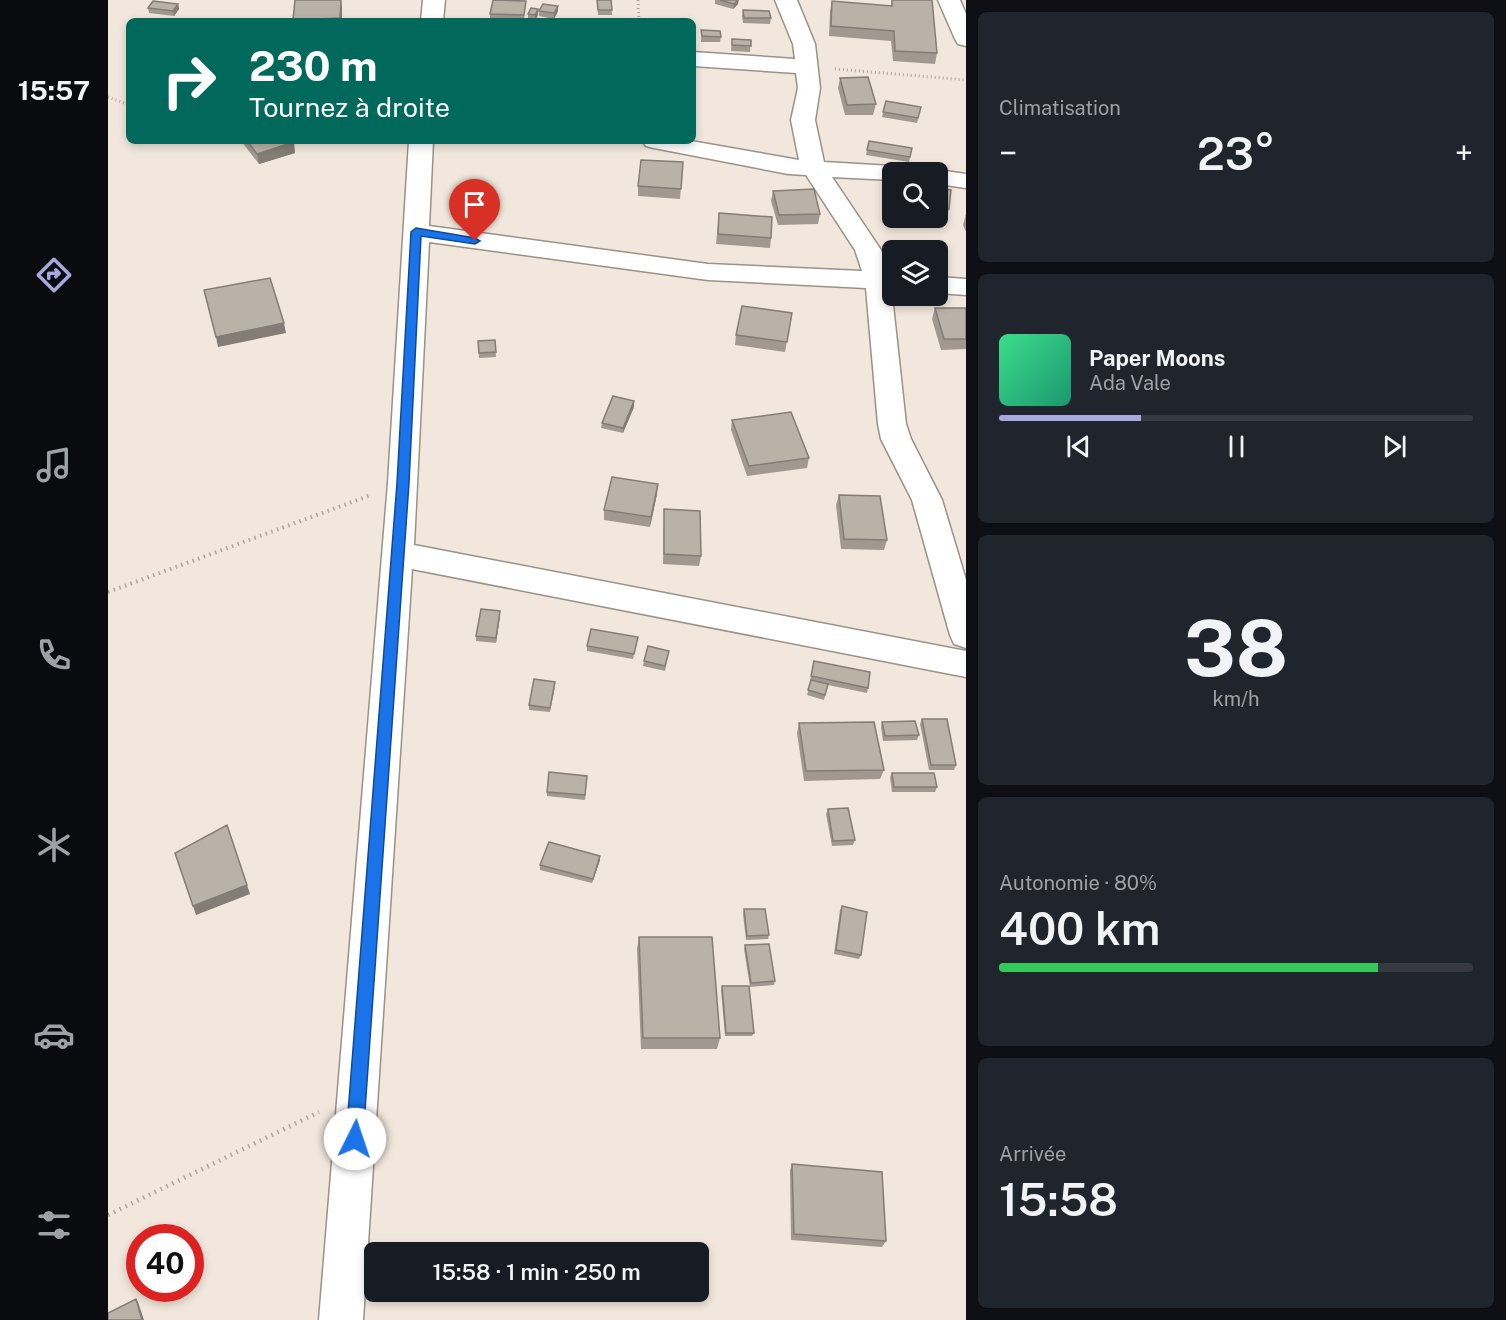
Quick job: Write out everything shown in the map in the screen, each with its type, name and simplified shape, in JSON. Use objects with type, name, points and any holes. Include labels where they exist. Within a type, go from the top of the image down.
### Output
[{"type":"street","points":[[432,18],[434,0]]},
{"type":"street","points":[[786,0],[802,33],[809,87],[803,120],[804,138],[815,170],[882,275]]},
{"type":"street","points":[[949,0],[966,39]]},
{"type":"street","points":[[696,59],[805,67]]},
{"type":"street","points":[[342,1320],[403,483],[421,144]]},
{"type":"street","points":[[669,144],[788,167],[882,173]]},
{"type":"street","points":[[948,178],[966,181]]},
{"type":"street","points":[[416,232],[719,273],[882,280]]},
{"type":"street","points":[[948,286],[966,287]]},
{"type":"street","points":[[886,306],[892,424],[896,439],[927,500],[966,635]]},
{"type":"street","points":[[397,554],[966,664]]},
{"type":"path","points":[[638,0],[639,18]]},
{"type":"path","points":[[805,67],[966,80]]},
{"type":"path","points":[[108,97],[126,104]]},
{"type":"path","points":[[108,592],[403,483]]},
{"type":"path","points":[[108,1215],[358,1093]]},
{"type":"building","points":[[295,0],[341,0],[340,18],[293,18]]},
{"type":"building","points":[[493,0],[526,1],[524,15],[490,14]]},
{"type":"building","points":[[597,0],[611,0],[612,10],[598,10]]},
{"type":"building","points":[[720,0],[738,0],[734,4]]},
{"type":"building","points":[[892,0],[932,0],[937,53],[895,51],[894,31],[831,26],[832,1],[892,6]]},
{"type":"building","points":[[153,1],[178,4],[173,11],[148,8]]},
{"type":"building","points":[[543,4],[558,6],[554,13],[539,11]]},
{"type":"building","points":[[531,8],[538,9],[535,15],[528,14]]},
{"type":"building","points":[[743,10],[769,11],[771,18],[744,18]]},
{"type":"building","points":[[701,30],[720,31],[721,37],[702,36]]},
{"type":"building","points":[[732,39],[751,40],[751,46],[732,45]]},
{"type":"building","points":[[868,77],[876,104],[847,105],[840,78]]},
{"type":"building","points":[[886,101],[921,107],[918,118],[883,112]]},
{"type":"building","points":[[869,141],[912,148],[910,157],[867,150]]},
{"type":"building","points":[[249,144],[288,144],[257,154]]},
{"type":"building","points":[[641,160],[683,162],[681,189],[638,186]]},
{"type":"building","points":[[814,189],[820,214],[779,215],[773,191]]},
{"type":"building","points":[[948,190],[951,190],[948,209]]},
{"type":"building","points":[[719,213],[772,217],[771,238],[718,234]]},
{"type":"building","points":[[270,278],[284,323],[216,337],[204,290]]},
{"type":"building","points":[[742,306],[792,313],[787,342],[736,335]]},
{"type":"building","points":[[935,308],[966,308],[966,339],[944,339]]},
{"type":"building","points":[[495,340],[496,352],[479,353],[478,341]]},
{"type":"building","points":[[613,396],[634,401],[623,428],[602,423]]},
{"type":"building","points":[[791,412],[809,458],[749,466],[732,420]]},
{"type":"building","points":[[612,477],[658,484],[651,517],[604,510]]},
{"type":"building","points":[[839,495],[880,496],[887,540],[844,539]]},
{"type":"building","points":[[664,509],[700,511],[701,556],[664,554]]},
{"type":"building","points":[[481,609],[500,611],[496,638],[476,636]]},
{"type":"building","points":[[591,629],[638,637],[634,654],[587,646]]},
{"type":"building","points":[[648,646],[669,651],[665,666],[644,661]]},
{"type":"building","points":[[814,661],[870,672],[868,688],[811,676]]},
{"type":"building","points":[[534,679],[555,682],[550,708],[529,705]]},
{"type":"building","points":[[811,680],[828,684],[825,695],[808,690]]},
{"type":"building","points":[[922,719],[947,719],[956,765],[931,765]]},
{"type":"building","points":[[915,721],[919,735],[885,736],[882,722]]},
{"type":"building","points":[[874,722],[884,770],[806,771],[799,723]]},
{"type":"building","points":[[549,772],[587,776],[585,795],[547,792]]},
{"type":"building","points":[[892,773],[934,773],[937,787],[894,787]]},
{"type":"building","points":[[848,808],[855,840],[833,841],[828,809]]},
{"type":"building","points":[[227,825],[247,885],[193,906],[175,853]]},
{"type":"building","points":[[549,842],[600,856],[593,879],[540,865]]},
{"type":"building","points":[[842,906],[867,912],[861,955],[836,950]]},
{"type":"building","points":[[744,909],[765,909],[769,935],[747,936]]},
{"type":"building","points":[[639,937],[712,937],[720,1038],[643,1038]]},
{"type":"building","points":[[769,944],[775,981],[751,983],[745,945]]},
{"type":"building","points":[[722,986],[749,986],[754,1033],[726,1033]]},
{"type":"building","points":[[792,1164],[882,1172],[886,1241],[794,1234]]},
{"type":"building","points":[[130,1302],[137,1302],[142,1320],[108,1320],[108,1313]]},
{"type":"route","points":[[355,1139],[403,483],[416,232],[475,241]]}]
